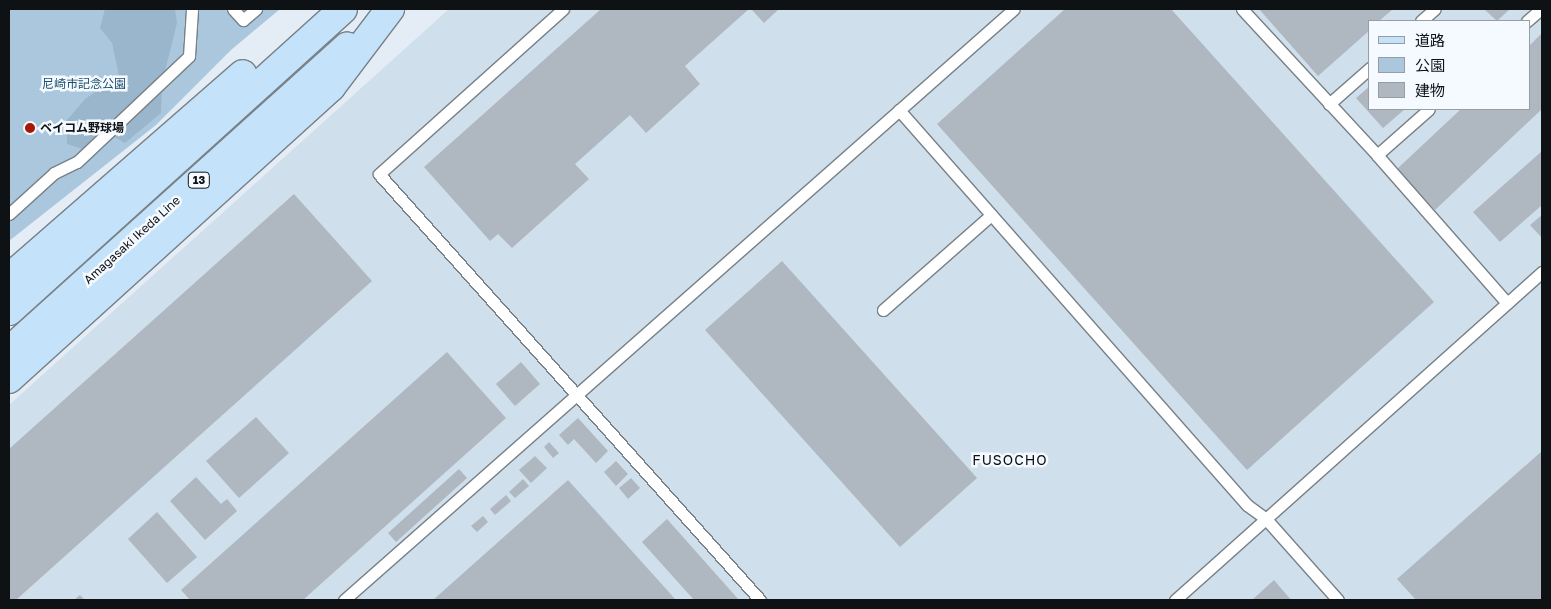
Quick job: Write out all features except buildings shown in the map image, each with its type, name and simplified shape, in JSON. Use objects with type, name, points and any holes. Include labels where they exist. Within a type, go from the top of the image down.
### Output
[{"type":"main road","points":[[9,278],[318,9]]},
{"type":"main road","name":"13","points":[[9,311],[343,9]]},
{"type":"main road","points":[[9,379],[331,87],[390,9]]},
{"type":"main road","name":"Amagasaki Ikeda Line","points":[[9,351],[390,9]]},
{"type":"lane","points":[[9,214],[54,173],[77,162],[189,56],[192,9]]},
{"type":"lane","points":[[233,9],[243,20],[256,9]]},
{"type":"lane","points":[[563,9],[379,174],[760,600]]},
{"type":"lane","points":[[344,600],[1014,9]]},
{"type":"lane","points":[[1242,9],[1377,155],[1507,304]]},
{"type":"lane","points":[[1422,20],[1435,9]]},
{"type":"lane","points":[[1528,20],[1541,9]]},
{"type":"lane","points":[[1329,104],[1368,70]]},
{"type":"lane","points":[[899,110],[1247,505],[1266,519],[1338,600]]},
{"type":"lane","points":[[1377,155],[1428,110]]},
{"type":"lane","points":[[883,310],[991,215]]},
{"type":"lane","points":[[1175,600],[1542,272]]},
{"type":"shaded area","points":[[105,9],[175,9],[177,23],[162,83],[161,113],[125,143],[109,134],[82,149],[67,144],[67,120],[85,99],[119,76],[112,43],[100,28]]},
{"type":"shaded area","points":[[449,9],[1542,9],[1542,600],[9,600],[9,405]]},
{"type":"green space","name":"尼崎市記念公園","points":[[9,9],[280,9],[231,50],[156,125],[9,241]]},
{"type":"place","name":"ベイコム野球場","points":[[30,128]]},
{"type":"district","name":"FUSOCHO","points":[[1010,460]]}]
